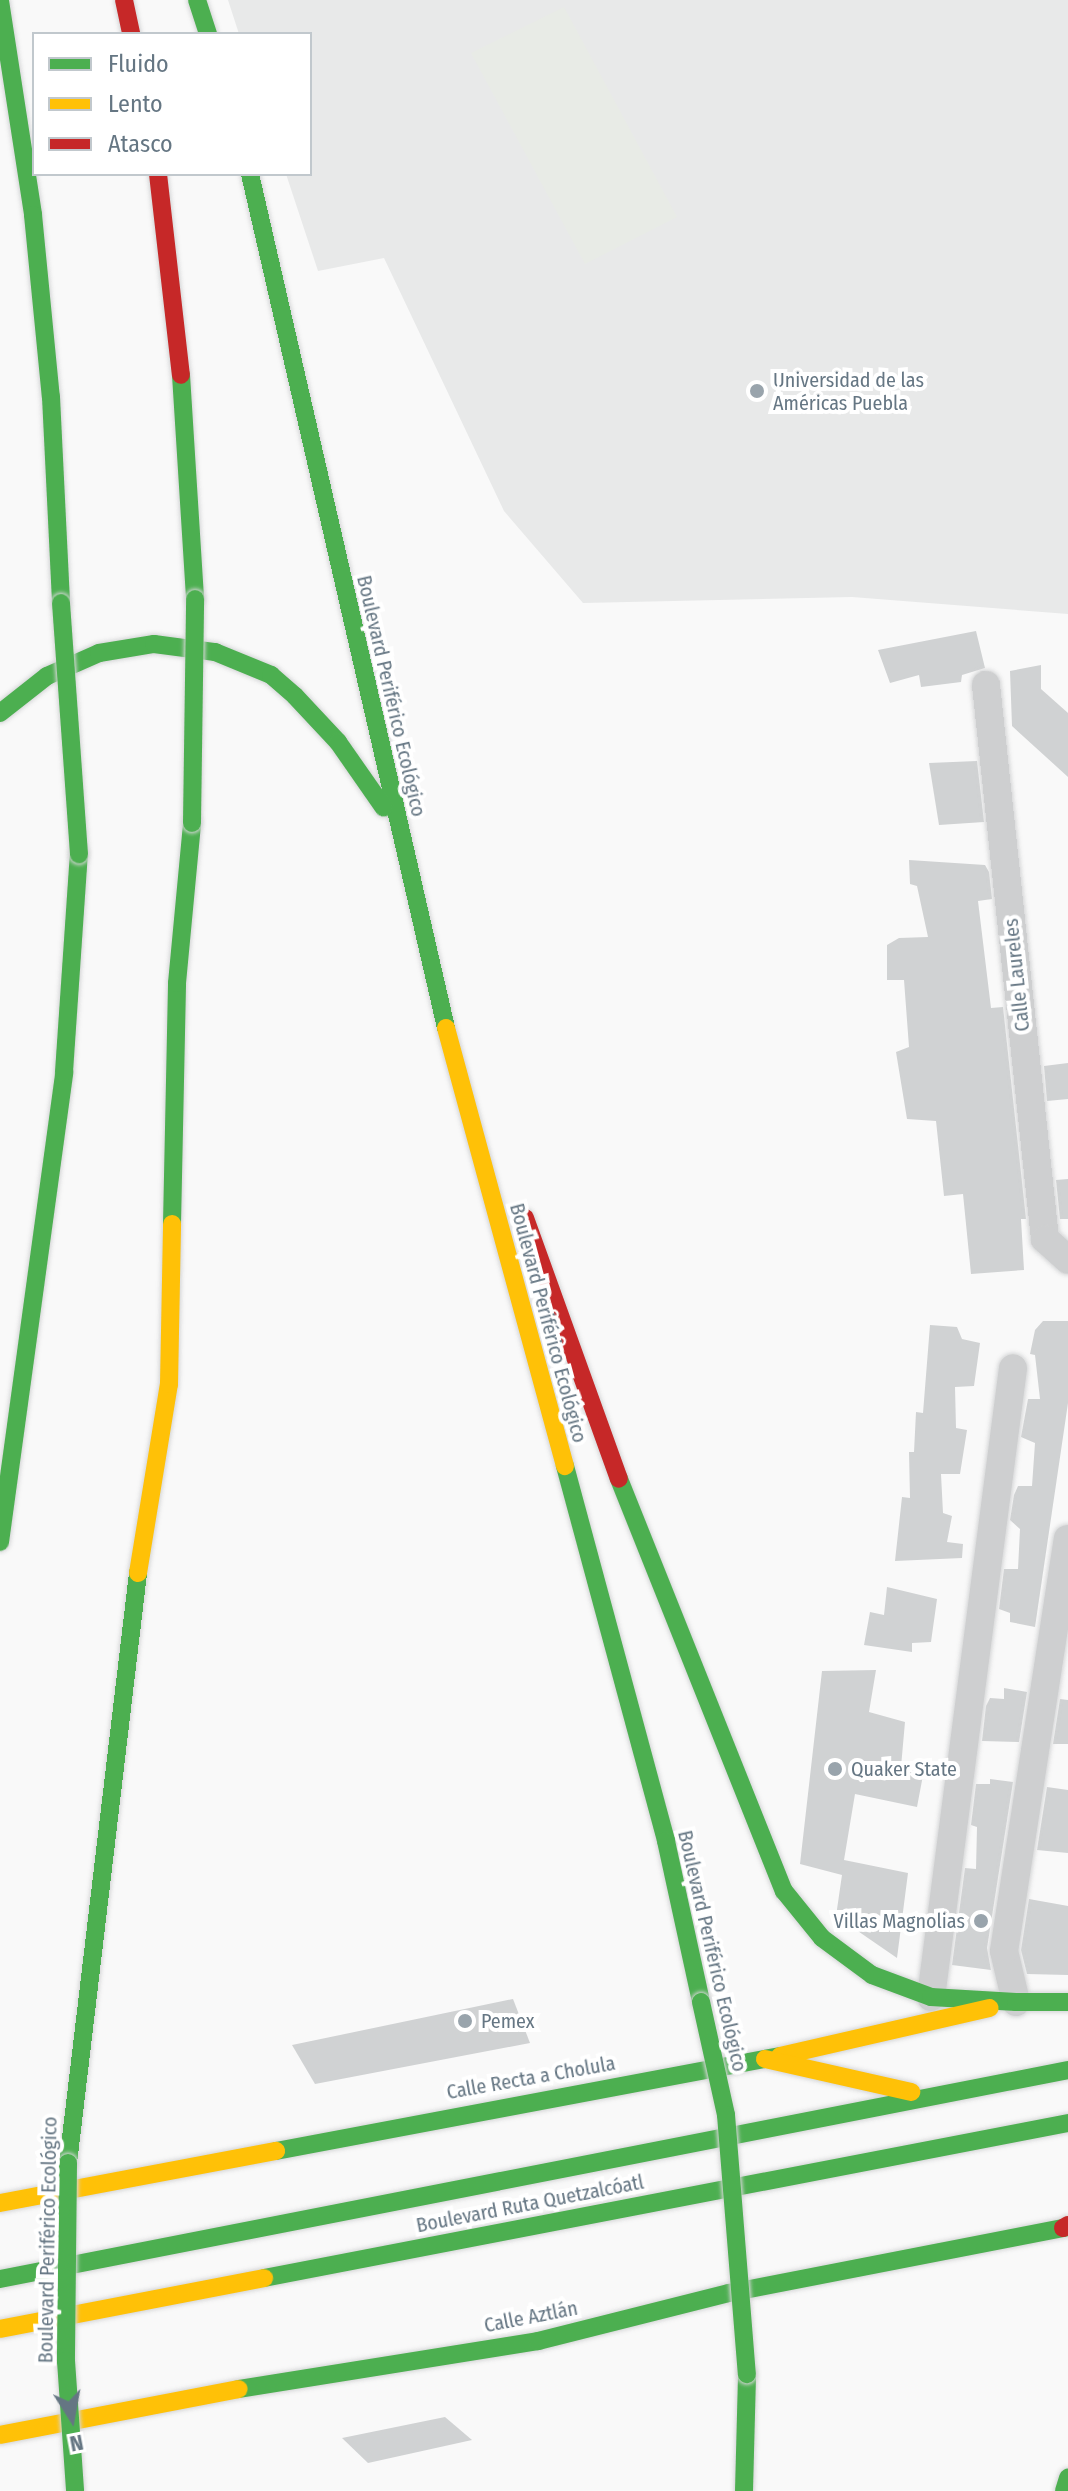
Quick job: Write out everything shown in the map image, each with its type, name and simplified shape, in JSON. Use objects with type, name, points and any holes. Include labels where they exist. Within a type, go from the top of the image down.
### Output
[{"type":"main road","points":[[124,0],[131,32]]},
{"type":"main road","points":[[197,0],[207,32]]},
{"type":"main road","points":[[0,1],[35,230],[51,397],[61,603],[79,854],[64,1072],[0,1542]]},
{"type":"main road","name":"Boulevard Periférico Ecológico","points":[[75,2491],[66,2361],[68,2163],[127,1640],[169,1384],[177,983],[192,823],[195,599],[188,432],[158,176]]},
{"type":"main road","name":"Boulevard Periférico Ecológico","points":[[250,176],[443,1016],[666,1841],[726,2115],[747,2374],[744,2491]]},
{"type":"main road","points":[[0,713],[47,676],[99,653],[154,644],[215,652],[271,675],[317,718],[361,772],[401,838]]},
{"type":"main road","points":[[443,1016],[498,1143]]},
{"type":"main road","points":[[516,1193],[645,1551],[770,1865],[822,1938],[872,1975],[931,1997],[1068,2002]]},
{"type":"main road","name":"Calle Recta a Cholula","points":[[0,2203],[765,2059],[1068,1991]]},
{"type":"main road","points":[[765,2059],[929,2096]]},
{"type":"main road","points":[[0,2279],[1068,2070]]},
{"type":"main road","name":"Boulevard Ruta Quetzalcóatl","points":[[0,2329],[1068,2123]]},
{"type":"main road","name":"Calle Aztlán","points":[[0,2435],[275,2382],[538,2341],[729,2293],[1066,2227]]},
{"type":"main road","points":[[1064,2491],[1068,2478]]},
{"type":"street","name":"Calle Laureles","points":[[986,685],[1045,1239],[1065,1259]]},
{"type":"street","points":[[931,1997],[1013,1368]]},
{"type":"street","points":[[1016,2002],[1004,1951],[1068,1539]]},
{"type":"shaded area","name":"Universidad de las Américas Puebla","points":[[228,0],[1068,0],[1068,614],[852,597],[583,603],[504,511],[384,258],[318,271],[287,176],[312,176],[312,32],[238,32]]},
{"type":"shaded area","points":[[564,7],[677,217],[585,264],[471,53]]},
{"type":"building","points":[[976,631],[985,668],[962,675],[961,682],[921,687],[919,675],[890,683],[878,650]]},
{"type":"building","points":[[1041,665],[1041,689],[1068,713],[1068,777],[1012,726],[1010,671]]},
{"type":"building","points":[[977,761],[984,822],[939,825],[929,763]]},
{"type":"building","points":[[909,860],[985,865],[989,872],[992,899],[978,901],[991,1008],[1003,1007],[1026,1219],[1021,1219],[1024,1270],[971,1274],[963,1194],[944,1196],[936,1121],[907,1119],[896,1052],[909,1047],[904,980],[887,980],[887,945],[899,938],[928,937],[917,886],[910,884]]},
{"type":"building","points":[[1068,1063],[1068,1099],[1047,1101],[1044,1066]]},
{"type":"building","points":[[1068,1179],[1068,1219],[1060,1219],[1056,1180]]},
{"type":"building","points":[[1043,1321],[1068,1321],[1068,1403],[1035,1627],[1010,1622],[1010,1613],[999,1609],[1004,1569],[1018,1569],[1020,1529],[1010,1520],[1014,1495],[1018,1486],[1032,1486],[1035,1443],[1021,1437],[1028,1399],[1040,1399],[1035,1355],[1030,1354],[1035,1330]]},
{"type":"building","points":[[930,1325],[957,1327],[962,1339],[980,1343],[974,1386],[955,1387],[956,1428],[967,1430],[960,1474],[941,1474],[943,1513],[952,1516],[947,1542],[963,1544],[962,1558],[895,1561],[902,1497],[910,1498],[909,1452],[914,1452],[916,1412],[923,1413]]},
{"type":"building","points":[[887,1587],[937,1599],[931,1642],[912,1643],[912,1652],[864,1645],[870,1612],[884,1615]]},
{"type":"building","points":[[876,1670],[869,1712],[905,1722],[901,1767],[924,1770],[917,1807],[855,1794],[844,1860],[908,1873],[897,1958],[836,1916],[842,1875],[800,1864],[822,1671]]},
{"type":"building","points":[[1004,1688],[1027,1692],[1019,1742],[982,1741],[986,1706],[990,1698],[1004,1699]]},
{"type":"building","points":[[1060,1699],[1068,1700],[1068,1744],[1053,1744]]},
{"type":"building","points":[[990,1779],[1013,1782],[987,1948],[991,1970],[952,1965],[965,1868],[976,1869],[977,1827],[971,1825],[976,1784],[990,1784]]},
{"type":"building","points":[[1047,1787],[1068,1790],[1068,1853],[1037,1850]]},
{"type":"building","points":[[1029,1899],[1068,1906],[1068,1975],[1027,1974],[1021,1950]]},
{"type":"building","name":"Pemex","points":[[513,1999],[530,2043],[315,2084],[292,2045]]},
{"type":"building","points":[[445,2417],[472,2440],[368,2463],[342,2438]]},
{"type":"traffic: fast","points":[[197,0],[207,32]]},
{"type":"traffic: fast","points":[[0,1],[33,215],[51,397],[61,603]]},
{"type":"traffic: fast","points":[[250,176],[446,1028]]},
{"type":"traffic: fast","points":[[181,375],[195,599]]},
{"type":"traffic: fast","points":[[192,823],[195,599]]},
{"type":"traffic: fast","points":[[61,603],[79,854]]},
{"type":"traffic: fast","points":[[0,713],[47,676],[99,653],[154,644],[215,652],[271,675],[295,696],[338,742],[384,808]]},
{"type":"traffic: fast","points":[[172,1224],[177,983],[192,823]]},
{"type":"traffic: fast","points":[[0,1542],[64,1072],[79,854]]},
{"type":"traffic: fast","points":[[565,1466],[666,1841],[701,2002]]},
{"type":"traffic: fast","points":[[619,1479],[784,1891],[822,1938],[872,1975],[931,1997],[1016,2002]]},
{"type":"traffic: fast","points":[[68,2163],[138,1573]]},
{"type":"traffic: fast","points":[[701,2002],[726,2115],[747,2374]]},
{"type":"traffic: fast","points":[[1016,2002],[1068,2002]]},
{"type":"traffic: fast","points":[[276,2151],[780,2056]]},
{"type":"traffic: fast","points":[[0,2279],[1068,2070]]},
{"type":"traffic: fast","points":[[264,2278],[1068,2123]]},
{"type":"traffic: fast","points":[[68,2163],[66,2361],[75,2491]]},
{"type":"traffic: fast","points":[[239,2389],[538,2341],[729,2293],[1068,2227]]},
{"type":"traffic: fast","points":[[744,2491],[747,2374]]},
{"type":"traffic: fast","points":[[1064,2491],[1068,2478]]},
{"type":"traffic: slow","points":[[446,1028],[565,1466]]},
{"type":"traffic: slow","points":[[138,1573],[169,1384],[172,1224]]},
{"type":"traffic: slow","points":[[780,2056],[990,2008]]},
{"type":"traffic: slow","points":[[765,2059],[911,2092]]},
{"type":"traffic: slow","points":[[0,2203],[276,2151]]},
{"type":"traffic: slow","points":[[0,2329],[264,2278]]},
{"type":"traffic: slow","points":[[0,2435],[239,2389]]},
{"type":"traffic: jam","points":[[124,0],[131,32]]},
{"type":"traffic: jam","points":[[158,176],[181,375]]},
{"type":"traffic: jam","points":[[525,1218],[619,1479]]},
{"type":"traffic: jam","points":[[1063,2228],[1068,2225]]},
{"type":"place","name":"Universidad de las Américas Puebla","points":[[757,391]]},
{"type":"place","name":"Quaker State","points":[[835,1769]]},
{"type":"place","name":"Villas Magnolias","points":[[981,1921]]},
{"type":"place","name":"Pemex","points":[[465,2021]]}]
